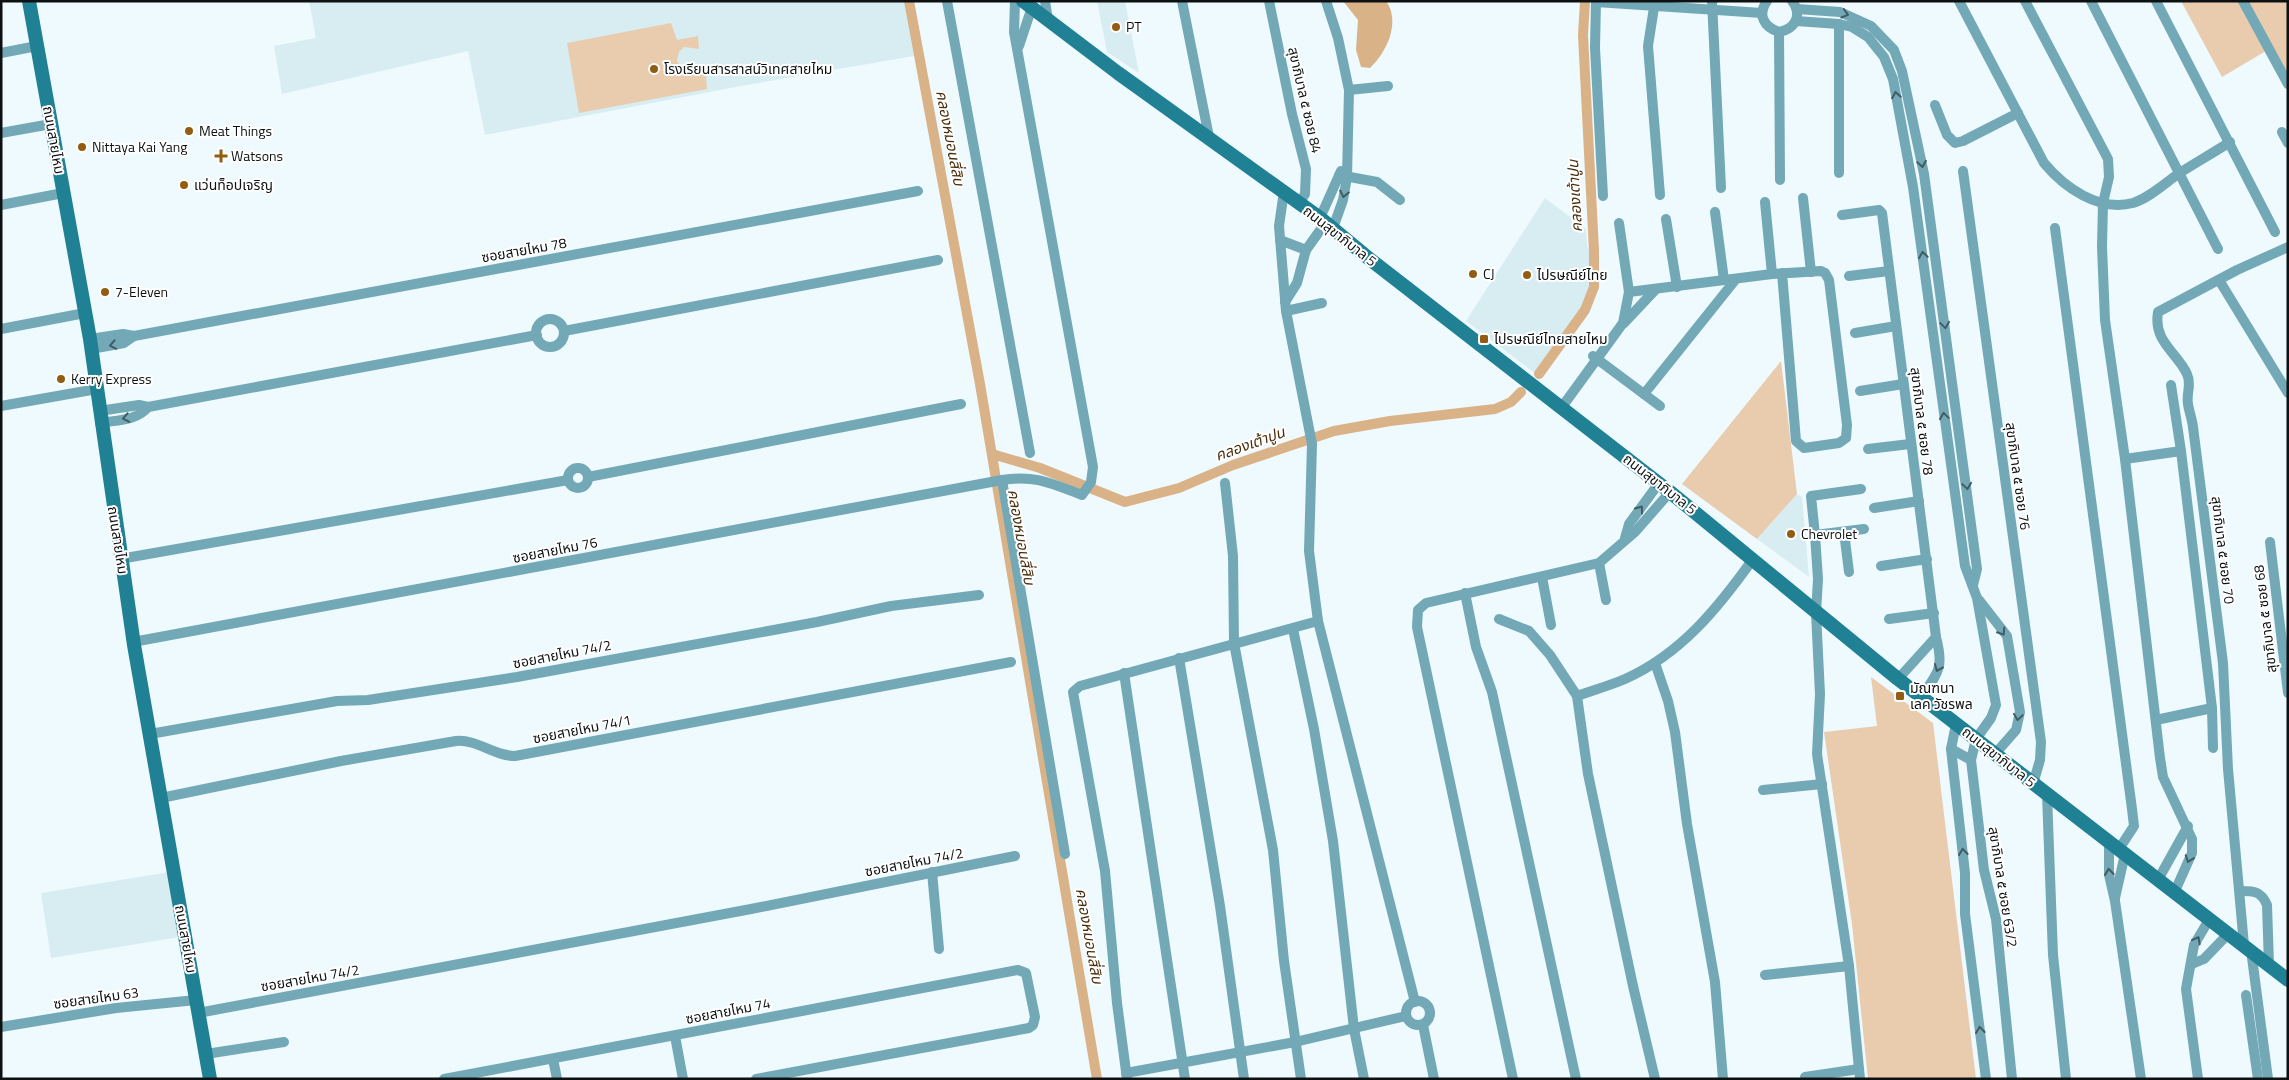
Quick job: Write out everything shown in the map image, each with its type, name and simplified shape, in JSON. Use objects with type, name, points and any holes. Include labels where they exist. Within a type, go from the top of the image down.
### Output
[{"type":"main road","name":"ถนนสายไหม","points":[[29,1],[85,313],[133,642],[210,1079]]},
{"type":"main road","name":"ถนนสุขาภิบาล 5","points":[[1027,4],[1118,73],[1326,223],[1659,483],[1898,679],[2047,795],[2159,878],[2288,980]]},
{"type":"street","points":[[948,1],[1030,452]]},
{"type":"street","points":[[1015,1],[1013,23],[1018,50]]},
{"type":"street","points":[[1045,1],[1048,20]]},
{"type":"street","points":[[1182,1],[1209,137]]},
{"type":"street","name":"สุขาภิบาล ๕ ซอย 84","points":[[1269,1],[1292,114],[1306,169],[1305,194],[1299,204]]},
{"type":"street","points":[[1326,1],[1340,48],[1349,90],[1346,159],[1343,176],[1326,223]]},
{"type":"street","points":[[1767,1],[1762,13],[1768,27],[1779,32],[1792,27],[1796,21],[1795,5],[1840,12],[1857,18],[1882,35],[1894,50],[1902,71],[1916,132],[1953,382],[1977,569],[1973,585]]},
{"type":"street","points":[[1960,1],[2044,163],[2055,176],[2078,194],[2103,203],[2133,203],[2230,142]]},
{"type":"street","points":[[2025,1],[2108,159],[2110,177],[2103,203],[2102,247],[2105,320],[2125,459],[2163,777],[2188,826],[2192,839],[2192,853],[2175,891]]},
{"type":"street","points":[[2091,1],[2218,249]]},
{"type":"street","points":[[2156,1],[2275,232]]},
{"type":"street","points":[[2243,1],[2288,84]]},
{"type":"street","points":[[1604,196],[1595,48],[1596,2],[1712,5],[1762,13]]},
{"type":"street","points":[[1018,50],[1027,4]]},
{"type":"street","points":[[1654,4],[1648,46],[1660,195]]},
{"type":"street","points":[[1712,5],[1721,188]]},
{"type":"street","points":[[1796,21],[1839,24],[1852,28],[1868,37],[1884,57],[1893,79],[1913,186],[1965,566],[1977,598],[1996,705],[1991,718],[1976,739],[1970,760],[1951,749]]},
{"type":"street","points":[[1839,24],[1839,173]]},
{"type":"street","points":[[1779,32],[1780,180]]},
{"type":"street","points":[[1,53],[37,46]]},
{"type":"street","name":"ซอยสายไหม 76","points":[[133,642],[980,484],[1029,478],[1042,480],[1082,495],[1088,487],[1093,467],[1018,50]]},
{"type":"street","points":[[1349,90],[1388,86]]},
{"type":"street","points":[[1935,106],[1947,135],[1955,143],[1963,142],[2018,113]]},
{"type":"street","points":[[1,133],[51,124]]},
{"type":"street","points":[[1902,129],[1916,132]]},
{"type":"street","points":[[2282,132],[2288,143]]},
{"type":"street","name":"สุขาภิบาล ๕ ซอย 76","points":[[1963,171],[2041,742],[2040,760],[2033,784]]},
{"type":"street","points":[[1343,176],[1377,182],[1400,200]]},
{"type":"street","points":[[1285,307],[1297,283],[1306,250],[1343,200],[1343,176]]},
{"type":"street","name":"ซอยสายไหม 78","points":[[90,344],[124,342],[134,336],[918,191]]},
{"type":"street","points":[[1284,191],[1279,226],[1285,307],[1312,440],[1309,551],[1311,580],[1318,621],[1415,1002]]},
{"type":"street","points":[[1,205],[64,193]]},
{"type":"street","points":[[1803,198],[1811,272]]},
{"type":"street","points":[[1629,292],[1777,273],[1825,273],[1829,280],[1847,433],[1846,438],[1839,443],[1804,448],[1796,441],[1777,273],[1765,202]]},
{"type":"street","name":"สุขาภิบาล ๕ ซอย 78","points":[[1842,215],[1879,210],[1882,213],[1910,444],[1936,636],[1942,660],[1933,680],[1922,697]]},
{"type":"street","points":[[1715,212],[1724,280]]},
{"type":"street","points":[[1666,219],[1677,286]]},
{"type":"street","points":[[1619,223],[1629,292],[1623,323]]},
{"type":"street","points":[[2055,228],[2134,826],[2118,849],[2108,875],[2115,901],[2141,1079]]},
{"type":"street","points":[[1280,240],[1306,250]]},
{"type":"street","name":"สุขาภิบาล ๕ ซอย 70","points":[[2268,1079],[2241,891],[2228,769],[2223,663],[2194,427],[2187,402],[2190,386],[2186,373],[2162,338],[2157,317],[2158,312],[2288,247]]},
{"type":"street","points":[[564,331],[938,260]]},
{"type":"street","points":[[1849,276],[1889,271]]},
{"type":"street","points":[[1644,394],[1736,279]]},
{"type":"street","points":[[2219,280],[2288,393]]},
{"type":"street","points":[[1560,405],[1623,323],[1656,289]]},
{"type":"street","points":[[1285,307],[1322,303]]},
{"type":"street","points":[[1,329],[85,313]]},
{"type":"street","points":[[549,319],[558,321],[564,331],[562,342],[554,347],[545,346],[537,335],[538,326],[549,319]]},
{"type":"street","points":[[1855,333],[1896,326]]},
{"type":"street","points":[[99,417],[133,417],[142,414],[148,407],[537,335]]},
{"type":"street","points":[[1597,355],[1660,406]]},
{"type":"street","points":[[1940,384],[1953,382]]},
{"type":"street","points":[[1860,391],[1903,384]]},
{"type":"street","points":[[2171,385],[2212,708],[2213,748]]},
{"type":"street","points":[[1,406],[97,389]]},
{"type":"street","points":[[120,559],[568,480],[570,473],[576,468],[584,470],[588,477],[962,404]]},
{"type":"street","points":[[1868,449],[1910,444]]},
{"type":"street","points":[[2125,459],[2180,451]]},
{"type":"street","points":[[1000,481],[1065,854]]},
{"type":"street","points":[[1225,483],[1233,556],[1234,643],[1273,850],[1294,1042],[1302,1079]]},
{"type":"street","points":[[1626,538],[1629,524],[1659,483]]},
{"type":"street","points":[[1805,1077],[1859,1074],[1849,966],[1816,747],[1820,694],[1816,613],[1818,579],[1811,496],[1861,489]]},
{"type":"street","points":[[1513,1079],[1417,627],[1417,617],[1421,606],[1426,603],[1598,563],[1635,532],[1670,492]]},
{"type":"street","points":[[1874,508],[1919,501]]},
{"type":"street","points":[[1815,535],[1864,529]]},
{"type":"street","points":[[1844,532],[1849,572]]},
{"type":"street","name":"สุขาภิบาล ๕ ซอย 68","points":[[2270,542],[2288,693]]},
{"type":"street","points":[[1577,696],[1624,679],[1654,663],[1681,644],[1707,619],[1753,559]]},
{"type":"street","points":[[1881,566],[1927,559]]},
{"type":"street","points":[[1598,563],[1606,600]]},
{"type":"street","points":[[1542,577],[1552,625]]},
{"type":"street","points":[[1465,593],[1476,648],[1492,692],[1576,1079]]},
{"type":"street","name":"ซอยสายไหม 74/2","points":[[150,734],[337,701],[368,700],[517,677],[817,622],[891,606],[979,595]]},
{"type":"street","points":[[1977,598],[2007,636],[2020,712],[2016,730],[1995,754]]},
{"type":"street","points":[[1889,619],[1934,613]]},
{"type":"street","points":[[1499,618],[1529,631],[1550,655],[1577,696],[1588,774],[1633,986],[1655,1079]]},
{"type":"street","points":[[1318,621],[1124,673],[1080,686],[1073,692],[1106,871],[1117,1003],[1127,1076],[1182,1062],[1294,1042],[1406,1016]]},
{"type":"street","points":[[1293,628],[1314,729],[1333,841],[1342,908],[1354,1029],[1364,1079]]},
{"type":"street","points":[[1898,679],[1936,636]]},
{"type":"street","points":[[1179,658],[1218,896],[1244,1079]]},
{"type":"street","name":"ซอยสายไหม 74/1","points":[[161,798],[341,761],[456,741],[471,742],[501,755],[515,756],[1011,662]]},
{"type":"street","points":[[1654,663],[1668,701],[1675,732],[1687,824],[1715,982],[1723,1079]]},
{"type":"street","points":[[1124,673],[1156,875],[1185,1079]]},
{"type":"street","points":[[2156,720],[2212,708]]},
{"type":"street","points":[[1956,724],[1951,749],[1965,874],[1965,914],[1986,1079]]},
{"type":"street","name":"สุขาภิบาล ๕ ซอย 63/2","points":[[1970,760],[1984,870],[1996,919],[2012,1079]]},
{"type":"street","points":[[1763,790],[1822,784]]},
{"type":"street","points":[[2047,795],[2053,955],[2066,1079]]},
{"type":"street","points":[[2159,878],[2188,826]]},
{"type":"street","points":[[2115,901],[2118,849]]},
{"type":"street","name":"ซอยสายไหม 74/2","points":[[197,1006],[742,910],[1015,856]]},
{"type":"street","points":[[1965,874],[1984,870]]},
{"type":"street","points":[[932,872],[938,949]]},
{"type":"street","points":[[2241,891],[2257,892],[2263,895],[2266,905],[2269,965]]},
{"type":"street","points":[[2198,1079],[2186,989],[2194,945],[2210,918]]},
{"type":"street","points":[[2192,964],[2204,959],[2229,933]]},
{"type":"street","points":[[1766,975],[1849,966]]},
{"type":"street","name":"ซอยสายไหม 74","points":[[444,1079],[1018,970],[1026,973],[1035,1022],[1029,1028],[756,1079]]},
{"type":"street","points":[[2246,995],[2258,1079]]},
{"type":"street","points":[[1415,1002],[1424,1003],[1429,1010],[1429,1018],[1422,1024],[1414,1025],[1406,1016],[1407,1008],[1415,1002]]},
{"type":"street","name":"ซอยสายไหม 63","points":[[1,1027],[116,1008],[197,1006]]},
{"type":"street","points":[[1422,1024],[1434,1079]]},
{"type":"street","points":[[675,1036],[683,1079]]},
{"type":"street","points":[[206,1054],[284,1042]]},
{"type":"street","points":[[553,1059],[557,1079]]},
{"type":"shaded area","name":"โรงเรียนสารสาสน์วิเทศสายไหม","points":[[309,1],[904,1],[914,56],[741,86],[485,135],[468,51],[282,94],[274,46],[316,38]]},
{"type":"shaded area","name":"PT","points":[[1097,1],[1125,1],[1139,73],[1107,52]]},
{"type":"shaded area","points":[[1343,1],[1386,1],[1390,9],[1392,27],[1390,36],[1382,54],[1370,68],[1361,67],[1356,50],[1358,20]]},
{"type":"shaded area","points":[[2181,1],[2288,1],[2288,81],[2271,48],[2222,77]]},
{"type":"shaded area","points":[[671,23],[677,40],[698,36],[699,49],[684,47],[679,52],[677,61],[681,67],[695,70],[705,65],[707,89],[579,113],[567,43]]},
{"type":"shaded area","points":[[1545,198],[1586,229],[1587,246],[1593,255],[1591,287],[1583,307],[1536,374],[1466,321]]},
{"type":"shaded area","points":[[1781,361],[1797,494],[1757,539],[1682,484]]},
{"type":"shaded area","points":[[1797,494],[1802,497],[1809,577],[1757,539]]},
{"type":"shaded area","points":[[1871,677],[1933,723],[1976,1079],[1868,1079],[1852,924],[1824,732],[1877,726]]},
{"type":"shaded area","points":[[176,871],[186,936],[51,958],[41,893]]},
{"type":"waterway","name":"คลองหมอนสี่สิบ","points":[[909,1],[980,384],[1097,1079]]},
{"type":"waterway","name":"คลองเต้าปูน","points":[[1539,374],[1585,310],[1594,287],[1594,251],[1583,35],[1585,1]]},
{"type":"waterway","name":"คลองเต้าปูน","points":[[992,454],[1040,468],[1125,502],[1179,488],[1233,465],[1334,431],[1390,421],[1495,409],[1511,402],[1521,392]]},
{"type":"place","name":"PT","points":[[1116,27]]},
{"type":"place","name":"โรงเรียนสารสาสน์วิเทศสายไหม","points":[[654,69]]},
{"type":"place","name":"Meat Things","points":[[189,131]]},
{"type":"place","name":"Nittaya Kai Yang","points":[[82,147]]},
{"type":"place","name":"Watsons","points":[[221,156]]},
{"type":"place","name":"แว่นท็อปเจริญ","points":[[184,185]]},
{"type":"place","name":"CJ","points":[[1473,274]]},
{"type":"place","name":"ไปรษณีย์ไทย","points":[[1527,275]]},
{"type":"place","name":"7-Eleven","points":[[105,292]]},
{"type":"place","name":"ไปรษณีย์ไทยสายไหม","points":[[1484,339]]},
{"type":"place","name":"Kerry Express","points":[[61,379]]},
{"type":"place","name":"Chevrolet","points":[[1791,534]]},
{"type":"place","name":"มัณฑนา เลค วัชรพล","points":[[1900,696]]}]
